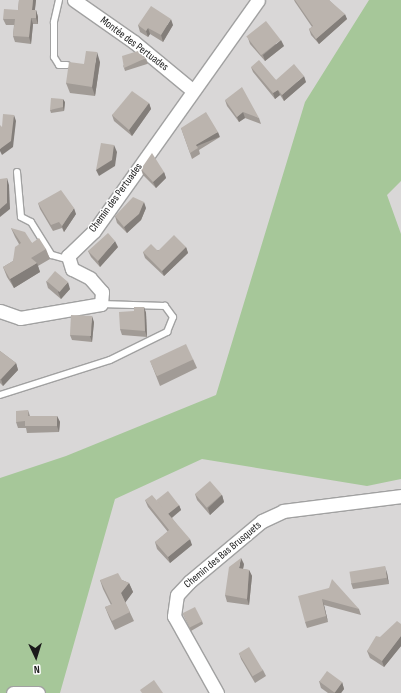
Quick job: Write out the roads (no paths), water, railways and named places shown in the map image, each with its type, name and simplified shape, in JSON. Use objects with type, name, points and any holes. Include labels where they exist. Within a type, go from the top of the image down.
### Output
[{"type":"street","name":"Montée des Pertuades","points":[[74,0],[192,90]]},
{"type":"street","name":"Chemin des Pertuades","points":[[69,260],[68,256],[94,231],[192,90],[258,0]]},
{"type":"street","points":[[0,311],[20,318],[101,304],[102,292],[90,278],[72,268],[69,260]]},
{"type":"street","name":"Chemin des Bas Brusquets","points":[[217,693],[174,616],[177,595],[189,582],[262,521],[284,511],[401,496]]},
{"type":"street","points":[[13,693],[38,693]]},
{"type":"lane","points":[[59,0],[54,22],[54,58],[59,65],[67,65]]},
{"type":"lane","points":[[17,172],[21,217],[31,222],[52,255],[69,260]]},
{"type":"lane","points":[[0,395],[110,360],[167,332],[173,316],[165,306],[101,304]]}]
